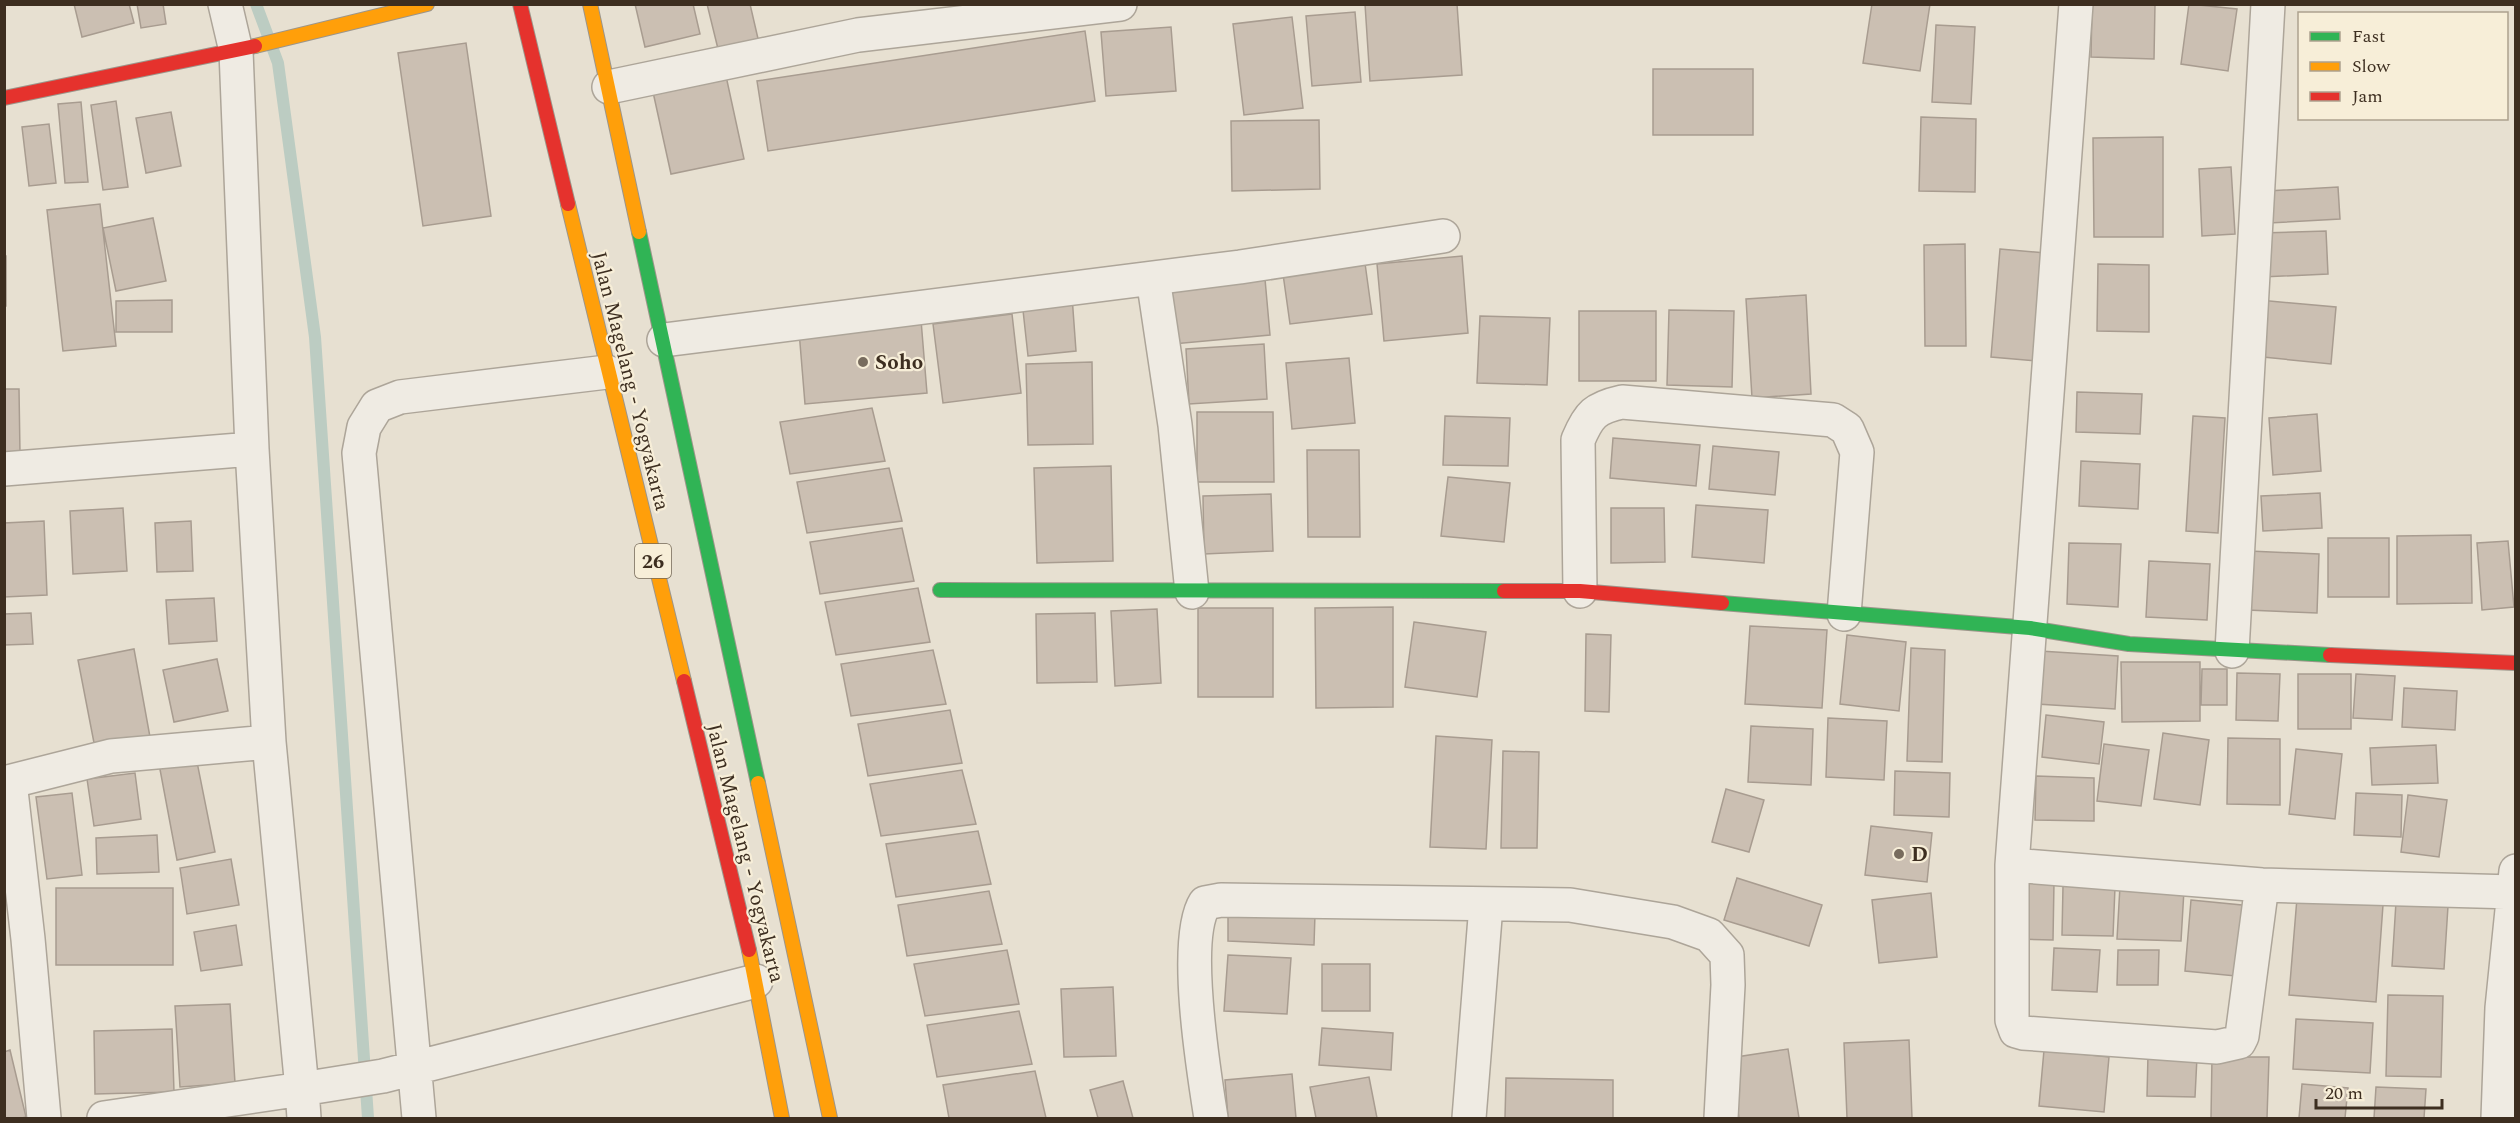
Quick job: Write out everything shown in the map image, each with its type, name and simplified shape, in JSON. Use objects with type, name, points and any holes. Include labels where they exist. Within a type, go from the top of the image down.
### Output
[{"type":"main road","points":[[4,98],[244,49],[427,4]]},
{"type":"main road","name":"Jalan Magelang - Yogyakarta","points":[[520,4],[607,372],[756,981],[782,1119]]},
{"type":"main road","name":"Jalan Magelang - Yogyakarta","points":[[590,4],[830,1119]]},
{"type":"main road","points":[[940,590],[1580,591],[2030,628],[2129,644],[2232,651],[2516,663]]},
{"type":"street","points":[[225,4],[244,49],[252,449],[270,742],[303,1104]]},
{"type":"street","points":[[609,87],[858,35],[1120,4]]},
{"type":"street","points":[[2076,4],[2012,866],[2012,1020],[2016,1032],[2217,1047],[2239,1042],[2242,1036],[2262,885]]},
{"type":"street","points":[[2232,651],[2268,4]]},
{"type":"street","points":[[664,340],[1240,267],[1443,236]]},
{"type":"street","points":[[1153,278],[1175,425],[1192,592]]},
{"type":"street","points":[[419,1119],[359,453],[364,427],[377,406],[400,397],[607,372]]},
{"type":"street","points":[[1580,591],[1578,440],[1587,419],[1602,406],[1622,402],[1833,420],[1847,429],[1857,452],[1844,614]]},
{"type":"street","points":[[4,469],[252,449]]},
{"type":"street","points":[[44,1119],[28,939],[7,783],[111,756],[270,742]]},
{"type":"street","points":[[2012,866],[2262,885],[2515,881],[2502,1008],[2498,1119]]},
{"type":"street","points":[[1211,1119],[1200,1051],[1196,950],[1199,913],[1205,903],[1221,900],[1486,905],[1570,904],[1673,922],[1709,934],[1727,955],[1728,986],[1720,1119]]},
{"type":"street","points":[[1469,1119],[1486,905]]},
{"type":"street","points":[[104,1119],[303,1104],[344,1083],[383,1076],[414,1066],[756,981]]},
{"type":"building","points":[[74,4],[129,4],[134,23],[82,37]]},
{"type":"building","points":[[137,4],[163,4],[166,24],[141,28]]},
{"type":"building","points":[[635,4],[693,4],[700,34],[645,47]]},
{"type":"building","points":[[707,4],[750,4],[759,43],[719,53]]},
{"type":"building","points":[[1365,4],[1457,4],[1462,75],[1370,81]]},
{"type":"building","points":[[1872,4],[1930,4],[1920,71],[1863,63]]},
{"type":"building","points":[[2092,4],[2155,4],[2154,59],[2091,57]]},
{"type":"building","points":[[2189,4],[2237,9],[2228,71],[2181,64]]},
{"type":"building","points":[[1355,12],[1361,82],[1312,86],[1306,16]]},
{"type":"building","points":[[1292,17],[1303,108],[1244,115],[1233,24]]},
{"type":"building","points":[[1936,25],[1975,27],[1971,104],[1932,102]]},
{"type":"building","points":[[1171,27],[1176,91],[1106,96],[1101,32]]},
{"type":"building","points":[[1085,31],[1095,101],[768,151],[757,81]]},
{"type":"building","points":[[466,43],[491,216],[423,226],[398,53]]},
{"type":"building","points":[[1653,69],[1753,69],[1753,135],[1653,135]]},
{"type":"building","points":[[726,76],[744,159],[671,174],[653,92]]},
{"type":"building","points":[[116,101],[128,187],[103,190],[91,105]]},
{"type":"building","points":[[81,102],[88,182],[65,183],[58,104]]},
{"type":"building","points":[[171,112],[181,166],[146,173],[136,118]]},
{"type":"building","points":[[1921,117],[1976,119],[1975,192],[1919,191]]},
{"type":"building","points":[[1319,120],[1320,189],[1232,191],[1231,121]]},
{"type":"building","points":[[49,124],[56,183],[29,186],[22,127]]},
{"type":"building","points":[[2163,137],[2163,237],[2094,237],[2093,138]]},
{"type":"building","points":[[2231,167],[2235,234],[2202,236],[2199,169]]},
{"type":"building","points":[[2338,187],[2340,219],[2269,223],[2267,191]]},
{"type":"building","points":[[100,204],[116,346],[63,351],[47,210]]},
{"type":"building","points":[[153,218],[166,281],[116,291],[103,228]]},
{"type":"building","points":[[2326,231],[2328,274],[2262,277],[2260,233]]},
{"type":"building","points":[[1965,244],[1966,346],[1925,346],[1924,245]]},
{"type":"building","points":[[2000,249],[2057,254],[2048,362],[1991,357]]},
{"type":"building","points":[[4,256],[6,256],[6,306],[4,306]]},
{"type":"building","points":[[1364,256],[1372,314],[1290,324],[1282,267]]},
{"type":"building","points":[[1462,256],[1468,333],[1384,341],[1377,264]]},
{"type":"building","points":[[2098,264],[2149,265],[2149,332],[2097,331]]},
{"type":"building","points":[[1265,279],[1270,335],[1173,344],[1168,288]]},
{"type":"building","points":[[1806,295],[1811,394],[1752,398],[1746,299]]},
{"type":"building","points":[[1072,296],[1076,351],[1028,356],[1022,301]]},
{"type":"building","points":[[172,300],[172,332],[116,332],[116,301]]},
{"type":"building","points":[[2259,300],[2336,307],[2331,364],[2253,356]]},
{"type":"building","points":[[1669,310],[1734,311],[1732,387],[1667,385]]},
{"type":"building","points":[[1579,311],[1656,311],[1656,381],[1579,381]]},
{"type":"building","points":[[1012,314],[1021,393],[943,403],[933,324]]},
{"type":"building","points":[[1480,316],[1550,318],[1547,385],[1477,383]]},
{"type":"building","name":"Soho","points":[[921,320],[927,393],[805,404],[799,331]]},
{"type":"building","points":[[1264,344],[1267,399],[1189,404],[1186,349]]},
{"type":"building","points":[[1349,358],[1355,423],[1292,429],[1286,363]]},
{"type":"building","points":[[1092,362],[1093,444],[1028,445],[1026,364]]},
{"type":"building","points":[[4,389],[19,389],[20,454],[4,454]]},
{"type":"building","points":[[2077,392],[2142,394],[2140,434],[2076,432]]},
{"type":"building","name":"Soho","points":[[872,408],[885,461],[790,474],[780,422]]},
{"type":"building","points":[[1197,412],[1273,412],[1274,482],[1197,482]]},
{"type":"building","points":[[2317,414],[2321,471],[2273,475],[2269,418]]},
{"type":"building","points":[[1445,416],[1510,418],[1508,466],[1443,465]]},
{"type":"building","points":[[2193,416],[2225,418],[2218,533],[2186,531]]},
{"type":"building","points":[[1613,438],[1700,445],[1696,486],[1610,478]]},
{"type":"building","points":[[1713,446],[1779,452],[1775,495],[1709,489]]},
{"type":"building","points":[[1307,450],[1359,450],[1360,537],[1308,537]]},
{"type":"building","points":[[2081,461],[2140,464],[2138,509],[2079,506]]},
{"type":"building","points":[[1111,466],[1113,561],[1037,563],[1034,468]]},
{"type":"building","points":[[889,468],[902,521],[807,533],[797,482]]},
{"type":"building","points":[[1448,477],[1510,483],[1504,542],[1441,536]]},
{"type":"building","points":[[2320,493],[2322,528],[2263,531],[2261,496]]},
{"type":"building","points":[[1271,494],[1273,551],[1204,554],[1203,496]]},
{"type":"building","points":[[1696,505],[1768,510],[1764,563],[1692,557]]},
{"type":"building","points":[[123,508],[127,571],[73,574],[70,511]]},
{"type":"building","points":[[1611,508],[1664,508],[1665,562],[1611,563]]},
{"type":"building","points":[[44,521],[47,595],[4,597],[4,523]]},
{"type":"building","points":[[191,521],[193,571],[157,572],[155,523]]},
{"type":"building","points":[[902,528],[914,581],[820,594],[810,542]]},
{"type":"building","points":[[2471,535],[2472,603],[2397,604],[2397,536]]},
{"type":"building","points":[[2328,538],[2389,538],[2389,597],[2328,597]]},
{"type":"building","points":[[2508,541],[2514,607],[2482,610],[2477,543]]},
{"type":"building","points":[[2069,543],[2121,544],[2118,607],[2067,604]]},
{"type":"building","points":[[2249,551],[2319,554],[2317,613],[2247,610]]},
{"type":"building","points":[[2149,561],[2210,564],[2207,620],[2146,617]]},
{"type":"building","points":[[918,588],[930,642],[836,655],[825,602]]},
{"type":"building","points":[[214,598],[217,641],[169,644],[166,600]]},
{"type":"building","points":[[1393,607],[1393,707],[1316,708],[1315,608]]},
{"type":"building","points":[[1198,608],[1273,608],[1273,697],[1198,697]]},
{"type":"building","points":[[1157,609],[1161,683],[1115,686],[1111,611]]},
{"type":"building","points":[[31,613],[33,644],[4,645],[4,614]]},
{"type":"building","points":[[1095,613],[1097,682],[1037,683],[1036,614]]},
{"type":"building","points":[[1414,622],[1486,632],[1477,697],[1405,687]]},
{"type":"building","points":[[1750,626],[1827,630],[1822,708],[1745,704]]},
{"type":"building","points":[[1586,634],[1611,635],[1609,712],[1585,711]]},
{"type":"building","points":[[1847,635],[1906,642],[1899,711],[1840,704]]},
{"type":"building","points":[[1911,648],[1945,650],[1942,762],[1907,761]]},
{"type":"building","points":[[134,649],[150,737],[95,748],[78,660]]},
{"type":"building","points":[[933,650],[946,704],[851,716],[841,664]]},
{"type":"building","points":[[2040,651],[2118,656],[2115,709],[2037,704]]},
{"type":"building","points":[[217,659],[228,711],[174,722],[163,670]]},
{"type":"building","points":[[2121,662],[2200,662],[2200,721],[2122,722]]},
{"type":"building","points":[[2202,669],[2227,669],[2227,705],[2201,705]]},
{"type":"building","points":[[2237,673],[2280,674],[2278,721],[2236,720]]},
{"type":"building","points":[[2298,674],[2351,674],[2351,729],[2298,729]]},
{"type":"building","points":[[2356,674],[2395,676],[2392,720],[2353,718]]},
{"type":"building","points":[[2404,688],[2457,691],[2455,730],[2402,727]]},
{"type":"building","points":[[950,710],[962,763],[868,776],[858,724]]},
{"type":"building","points":[[2046,715],[2104,722],[2099,764],[2042,757]]},
{"type":"building","points":[[1828,718],[1887,721],[1884,780],[1826,777]]},
{"type":"building","points":[[1751,726],[1813,729],[1811,785],[1748,782]]},
{"type":"building","points":[[2163,733],[2209,740],[2200,805],[2154,799]]},
{"type":"building","points":[[1436,736],[1492,740],[1486,849],[1430,847]]},
{"type":"building","points":[[2228,738],[2280,739],[2280,805],[2227,804]]},
{"type":"building","points":[[2104,744],[2149,750],[2141,806],[2097,801]]},
{"type":"building","points":[[2436,745],[2438,783],[2372,785],[2370,748]]},
{"type":"building","points":[[2296,749],[2342,754],[2335,819],[2289,814]]},
{"type":"building","points":[[1503,751],[1539,752],[1537,848],[1501,848]]},
{"type":"building","points":[[196,757],[215,852],[177,860],[159,764]]},
{"type":"building","points":[[962,770],[976,824],[881,836],[870,784]]},
{"type":"building","name":"D","points":[[1895,771],[1950,773],[1949,817],[1894,815]]},
{"type":"building","points":[[135,773],[141,819],[94,826],[87,779]]},
{"type":"building","points":[[2036,776],[2094,778],[2094,821],[2035,820]]},
{"type":"building","points":[[1726,789],[1764,800],[1749,852],[1712,842]]},
{"type":"building","points":[[72,793],[82,875],[47,879],[36,797]]},
{"type":"building","points":[[2356,793],[2402,795],[2401,837],[2354,835]]},
{"type":"building","points":[[2408,795],[2447,800],[2439,857],[2401,852]]},
{"type":"building","name":"D","points":[[1871,826],[1932,833],[1927,882],[1865,875]]},
{"type":"building","points":[[978,831],[991,884],[896,897],[886,844]]},
{"type":"building","points":[[157,835],[159,872],[97,874],[96,838]]},
{"type":"building","points":[[231,859],[239,905],[187,914],[180,868]]},
{"type":"building","points":[[1737,878],[1822,905],[1809,946],[1724,920]]},
{"type":"building","points":[[2021,881],[2054,882],[2053,940],[2019,939]]},
{"type":"building","points":[[2063,886],[2115,887],[2113,936],[2062,935]]},
{"type":"building","points":[[2120,886],[2184,890],[2181,941],[2117,939]]},
{"type":"building","points":[[56,888],[173,888],[173,965],[56,965]]},
{"type":"building","points":[[989,891],[1002,944],[907,956],[898,905]]},
{"type":"building","points":[[1931,893],[1937,957],[1879,963],[1872,900]]},
{"type":"building","points":[[2297,898],[2383,905],[2376,1002],[2289,995]]},
{"type":"building","points":[[2191,900],[2252,906],[2246,977],[2185,971]]},
{"type":"building","points":[[2396,902],[2448,906],[2444,969],[2392,966]]},
{"type":"building","points":[[1228,910],[1315,914],[1314,945],[1228,941]]},
{"type":"building","points":[[236,925],[242,965],[201,971],[194,932]]},
{"type":"building","points":[[2054,948],[2100,950],[2097,992],[2052,990]]},
{"type":"building","points":[[1007,950],[1019,1004],[925,1016],[914,964]]},
{"type":"building","points":[[2118,950],[2159,950],[2158,985],[2117,985]]},
{"type":"building","points":[[1228,955],[1291,958],[1287,1014],[1224,1011]]},
{"type":"building","points":[[1322,964],[1370,964],[1370,1011],[1322,1011]]},
{"type":"building","points":[[1113,987],[1116,1056],[1064,1057],[1061,989]]},
{"type":"building","points":[[2388,995],[2443,996],[2441,1077],[2386,1076]]},
{"type":"building","points":[[230,1004],[235,1083],[180,1087],[175,1006]]},
{"type":"building","points":[[1019,1011],[1032,1064],[937,1077],[927,1025]]},
{"type":"building","points":[[2296,1019],[2373,1023],[2370,1073],[2293,1069]]},
{"type":"building","points":[[1322,1028],[1393,1033],[1391,1070],[1319,1065]]},
{"type":"building","points":[[172,1029],[174,1092],[95,1094],[94,1031]]},
{"type":"building","points":[[1909,1040],[1912,1118],[1847,1118],[1844,1043]]},
{"type":"building","points":[[1788,1049],[1799,1118],[1739,1118],[1730,1058]]},
{"type":"building","points":[[10,1050],[26,1117],[22,1118],[4,1118],[4,1052]]},
{"type":"building","points":[[2044,1050],[2109,1057],[2104,1112],[2039,1106]]},
{"type":"building","points":[[2148,1055],[2197,1057],[2195,1097],[2147,1096]]},
{"type":"building","points":[[2212,1057],[2269,1057],[2267,1118],[2211,1118]]},
{"type":"building","points":[[1035,1071],[1046,1118],[949,1118],[943,1085]]},
{"type":"building","points":[[1292,1074],[1296,1118],[1228,1118],[1225,1080]]},
{"type":"building","points":[[1369,1077],[1377,1118],[1316,1118],[1310,1087]]},
{"type":"building","points":[[1506,1078],[1613,1080],[1613,1118],[1505,1118]]},
{"type":"building","points":[[1123,1081],[1133,1118],[1098,1118],[1090,1090]]},
{"type":"building","points":[[2302,1084],[2348,1088],[2345,1118],[2299,1118]]},
{"type":"building","points":[[2376,1087],[2426,1089],[2424,1118],[2374,1118]]},
{"type":"waterway","points":[[256,4],[278,63],[315,337],[368,1118]]},
{"type":"traffic: fast","points":[[639,232],[758,783]]},
{"type":"traffic: fast","points":[[940,590],[1504,591]]},
{"type":"traffic: fast","points":[[1722,603],[2030,628],[2129,644],[2330,655]]},
{"type":"traffic: slow","points":[[255,46],[427,4]]},
{"type":"traffic: slow","points":[[590,4],[639,232]]},
{"type":"traffic: slow","points":[[568,204],[684,681]]},
{"type":"traffic: slow","points":[[758,783],[830,1118]]},
{"type":"traffic: slow","points":[[749,950],[782,1118]]},
{"type":"traffic: jam","points":[[520,4],[568,204]]},
{"type":"traffic: jam","points":[[4,98],[255,46]]},
{"type":"traffic: jam","points":[[1504,591],[1580,591],[1722,603]]},
{"type":"traffic: jam","points":[[2330,655],[2516,663]]},
{"type":"traffic: jam","points":[[684,681],[749,950]]},
{"type":"place","name":"Soho","points":[[863,362]]},
{"type":"place","name":"D","points":[[1899,854]]}]
